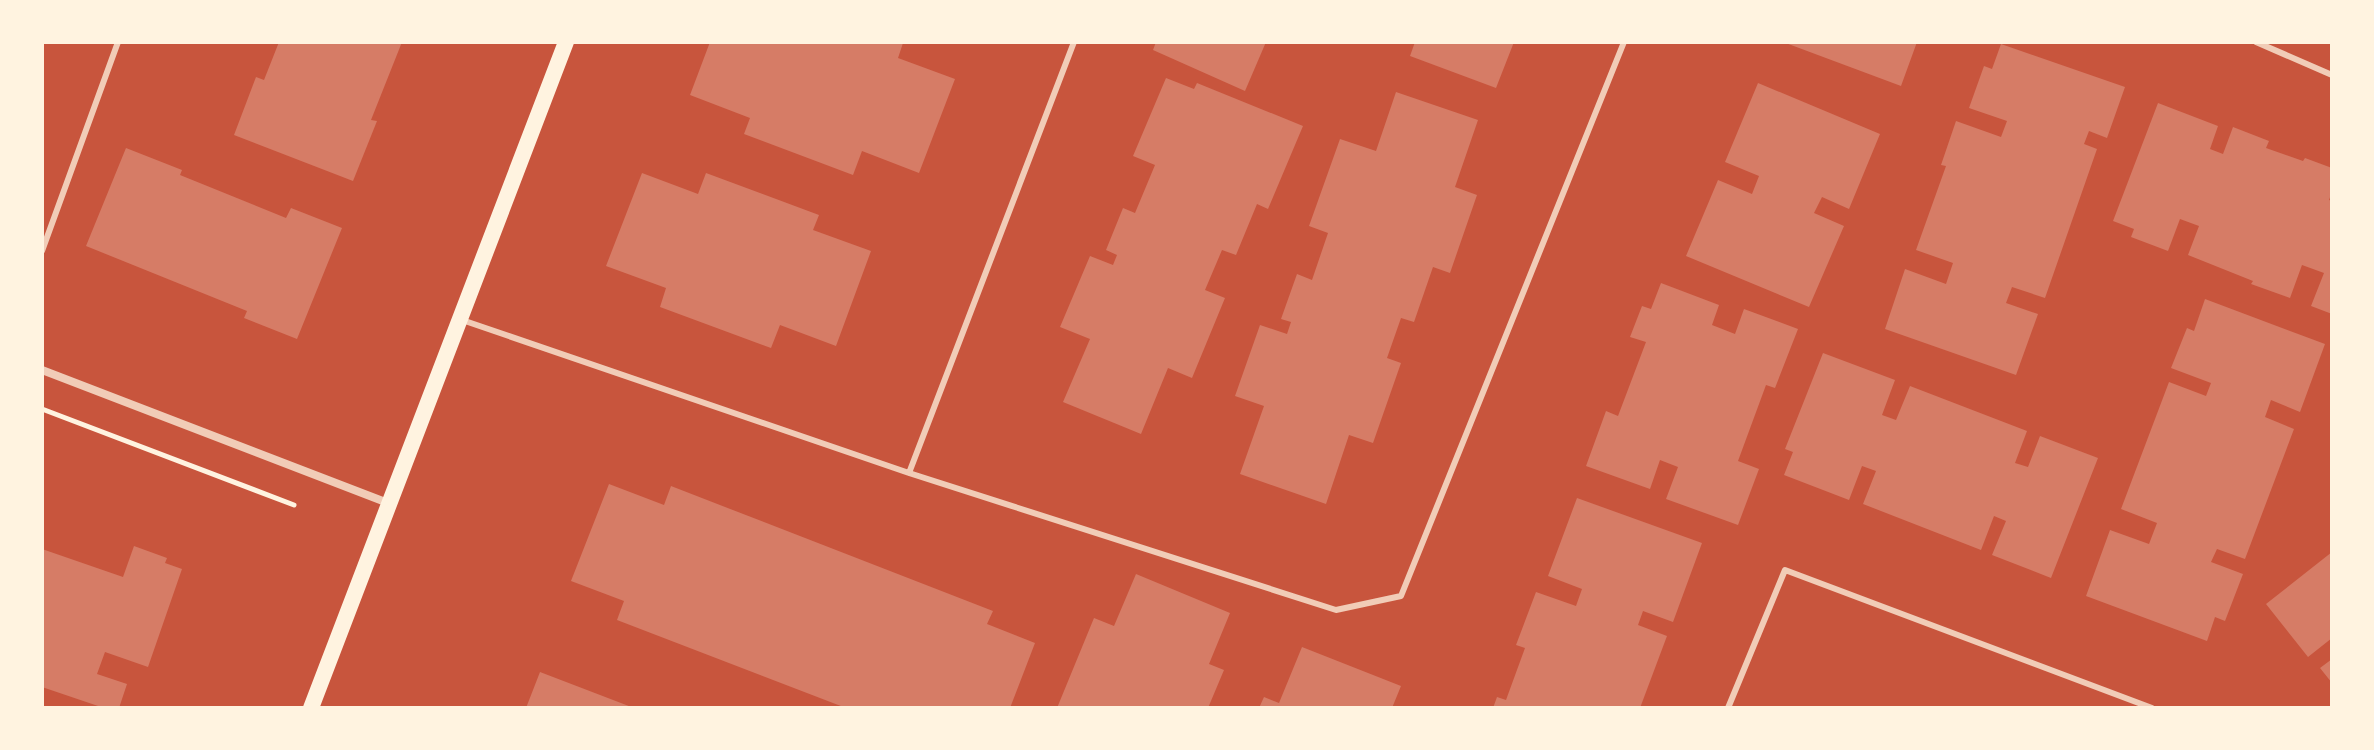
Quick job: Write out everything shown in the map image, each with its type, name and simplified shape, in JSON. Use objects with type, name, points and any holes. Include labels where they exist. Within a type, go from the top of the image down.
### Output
[{"type":"main road","points":[[311,708],[566,42]]},
{"type":"street","points":[[42,370],[388,503]]},
{"type":"lane","points":[[42,251],[118,42]]},
{"type":"lane","points":[[909,473],[1074,42]]},
{"type":"lane","points":[[459,319],[909,473],[1336,610],[1401,596],[1624,42]]},
{"type":"lane","points":[[2256,42],[2332,75]]},
{"type":"lane","points":[[1728,708],[1785,570],[2152,708]]},
{"type":"path","points":[[42,409],[294,505]]},
{"type":"building","points":[[279,42],[402,42],[371,120],[377,121],[353,181],[234,135],[256,77],[264,80]]},
{"type":"building","points":[[710,42],[900,42],[903,43],[898,58],[955,79],[919,173],[862,151],[853,175],[744,134],[750,118],[690,95]]},
{"type":"building","points":[[1156,42],[1266,42],[1245,91],[1153,50]]},
{"type":"building","points":[[1415,42],[1514,42],[1496,88],[1410,56]]},
{"type":"building","points":[[1783,42],[1917,42],[1901,86]]},
{"type":"building","points":[[2001,44],[2125,87],[2107,138],[2089,131],[2084,144],[2097,149],[2045,298],[2012,287],[2006,303],[2038,314],[2016,375],[1885,329],[1905,269],[1946,284],[1953,263],[1916,250],[1946,166],[1941,165],[1956,121],[2001,137],[2007,121],[1969,108],[1984,66],[1992,69]]},
{"type":"building","points":[[1166,78],[1194,89],[1197,83],[1303,126],[1268,209],[1257,204],[1236,255],[1222,250],[1205,290],[1225,298],[1192,378],[1168,368],[1141,434],[1063,402],[1090,339],[1060,327],[1090,256],[1113,265],[1117,255],[1106,250],[1123,208],[1135,213],[1155,165],[1133,156]]},
{"type":"building","points":[[1758,83],[1880,134],[1849,209],[1822,197],[1814,213],[1844,226],[1809,307],[1686,256],[1718,180],[1752,194],[1759,176],[1725,162]]},
{"type":"building","points":[[1396,92],[1478,120],[1455,187],[1477,195],[1450,273],[1433,267],[1414,322],[1401,318],[1387,358],[1401,363],[1373,443],[1349,435],[1326,504],[1240,474],[1264,406],[1235,396],[1260,325],[1287,334],[1291,322],[1281,319],[1297,274],[1312,280],[1328,233],[1309,226],[1340,139],[1376,151]]},
{"type":"building","points":[[2158,103],[2218,126],[2210,149],[2223,154],[2233,127],[2269,141],[2266,148],[2332,168],[2329,200],[2332,201],[2332,314],[2311,306],[2324,273],[2302,265],[2290,298],[2188,255],[2199,226],[2180,219],[2168,251],[2131,237],[2134,229],[2113,221]]},
{"type":"building","points":[[126,148],[182,170],[180,175],[286,218],[291,208],[342,228],[297,339],[244,318],[247,311],[86,246]]},
{"type":"building","points":[[642,173],[698,194],[706,173],[819,215],[813,230],[871,251],[836,346],[780,325],[771,348],[660,307],[666,288],[606,266]]},
{"type":"building","points":[[1661,283],[1719,305],[1712,325],[1735,334],[1744,309],[1798,329],[1775,388],[1766,385],[1738,461],[1759,469],[1738,525],[1666,499],[1678,467],[1660,460],[1650,489],[1586,466],[1606,411],[1618,416],[1646,342],[1630,337],[1642,306],[1651,309]]},
{"type":"building","points":[[2205,299],[2325,344],[2300,412],[2271,400],[2265,417],[2294,429],[2245,559],[2217,549],[2211,562],[2243,574],[2225,621],[2215,617],[2207,641],[2086,596],[2110,530],[2149,544],[2157,523],[2121,509],[2169,382],[2206,396],[2211,383],[2171,368],[2187,328],[2194,331]]},
{"type":"building","points":[[1823,353],[1895,380],[1882,415],[1896,420],[1910,386],[2027,431],[2015,463],[2028,467],[2040,436],[2098,458],[2051,578],[1992,555],[2006,521],[1994,516],[1981,550],[1863,504],[1876,471],[1862,466],[1849,500],[1784,475],[1793,452],[1785,449]]},
{"type":"building","points":[[609,484],[664,505],[671,486],[993,611],[987,624],[1035,643],[1010,708],[846,708],[617,620],[624,601],[571,581]]},
{"type":"building","points":[[1577,498],[1702,543],[1673,622],[1643,611],[1638,625],[1667,636],[1640,708],[1493,708],[1497,697],[1506,700],[1525,648],[1516,645],[1536,592],[1576,606],[1582,589],[1548,576]]},
{"type":"building","points":[[134,546],[167,558],[165,563],[182,569],[148,667],[105,652],[97,674],[127,684],[119,708],[104,708],[42,687],[42,549],[123,577]]},
{"type":"building","points":[[2332,552],[2332,638],[2308,657],[2266,604]]},
{"type":"building","points":[[1136,574],[1230,613],[1209,664],[1224,670],[1208,708],[1057,708],[1094,618],[1114,626]]},
{"type":"building","points":[[1302,647],[1401,686],[1392,708],[1259,708],[1264,697],[1279,703]]},
{"type":"building","points":[[2332,659],[2332,683],[2320,668]]},
{"type":"building","points":[[540,672],[634,708],[526,708]]}]
